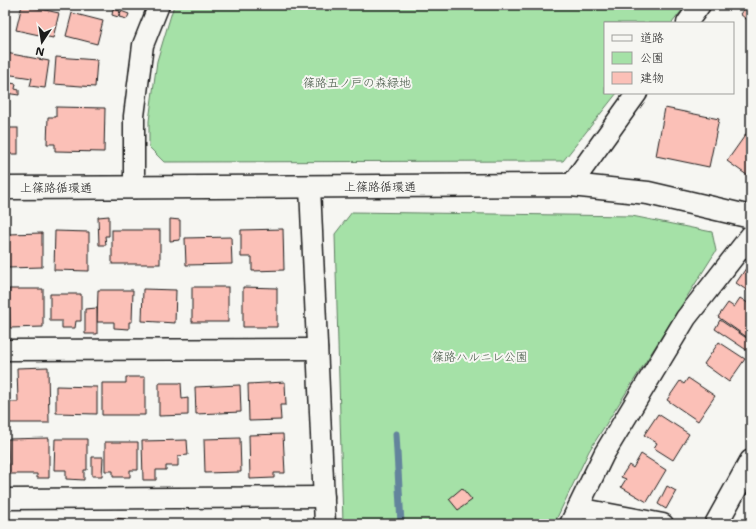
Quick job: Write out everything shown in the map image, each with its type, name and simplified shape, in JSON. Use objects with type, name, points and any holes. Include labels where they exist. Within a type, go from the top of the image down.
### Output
[{"type":"street","points":[[134,188],[134,116],[143,45],[159,5]]},
{"type":"street","points":[[688,22],[700,5]]},
{"type":"street","points":[[571,186],[636,94]]},
{"type":"street","name":"上篠路循環通","points":[[5,188],[571,186],[648,193],[751,217]]},
{"type":"street","points":[[310,187],[325,524]]},
{"type":"street","points":[[663,524],[574,516],[604,454],[686,318],[751,234]]},
{"type":"street","points":[[5,350],[317,349]]},
{"type":"street","points":[[716,524],[751,461]]},
{"type":"street","points":[[5,499],[324,497]]},
{"type":"green space","name":"篠路五ノ戸の森緑地","points":[[174,5],[686,5],[673,22],[604,22],[604,94],[616,94],[563,161],[164,162],[149,147],[149,121],[157,61]]},
{"type":"green space","name":"篠路ハルニレ公園","points":[[352,212],[632,216],[712,232],[716,251],[589,451],[554,524],[343,524],[335,234]]},
{"type":"building","points":[[22,5],[59,13],[53,38],[16,30]]},
{"type":"building","points":[[747,5],[751,5],[751,23],[740,14]]},
{"type":"building","points":[[113,9],[120,11],[118,17],[112,15]]},
{"type":"building","points":[[121,11],[129,14],[127,19],[119,17]]},
{"type":"building","points":[[72,13],[103,21],[97,44],[66,36]]},
{"type":"building","points":[[6,53],[49,61],[45,88],[30,86],[32,78],[5,74]]},
{"type":"building","points":[[56,57],[97,60],[95,87],[54,84]]},
{"type":"building","points":[[5,82],[16,84],[15,89],[19,90],[19,95],[5,93]]},
{"type":"building","points":[[56,107],[105,108],[104,152],[55,151],[55,144],[47,144],[48,117],[56,117]]},
{"type":"building","points":[[665,108],[719,119],[709,167],[656,156]]},
{"type":"building","points":[[751,127],[751,178],[727,161]]},
{"type":"building","points":[[5,128],[18,128],[18,154],[5,154]]},
{"type":"building","points":[[109,216],[109,236],[105,236],[106,245],[99,245],[98,217]]},
{"type":"building","points":[[170,219],[180,220],[180,240],[170,241]]},
{"type":"building","points":[[283,229],[284,270],[252,271],[252,257],[241,257],[241,230]]},
{"type":"building","points":[[112,230],[160,230],[160,264],[112,264]]},
{"type":"building","points":[[55,231],[89,232],[89,271],[54,270]]},
{"type":"building","points":[[42,233],[42,267],[8,268],[8,234]]},
{"type":"building","points":[[231,237],[232,264],[186,265],[185,238]]},
{"type":"building","points":[[751,261],[751,293],[736,283]]},
{"type":"building","points":[[192,287],[228,287],[228,322],[192,322]]},
{"type":"building","points":[[243,287],[277,288],[277,327],[243,327]]},
{"type":"building","points":[[9,289],[43,289],[43,327],[10,328]]},
{"type":"building","points":[[143,289],[176,290],[175,323],[142,321]]},
{"type":"building","points":[[98,290],[133,290],[132,322],[129,322],[129,329],[114,328],[114,322],[97,322]]},
{"type":"building","points":[[50,294],[81,294],[81,321],[76,321],[75,328],[62,328],[62,321],[50,321]]},
{"type":"building","points":[[740,298],[751,305],[751,340],[718,317],[728,303],[734,307]]},
{"type":"building","points":[[97,308],[97,334],[85,334],[85,309]]},
{"type":"building","points":[[720,320],[751,341],[751,353],[715,329]]},
{"type":"building","points":[[719,342],[745,359],[729,382],[704,364]]},
{"type":"building","points":[[48,367],[49,423],[5,423],[5,402],[18,402],[17,368]]},
{"type":"building","points":[[126,377],[145,377],[145,415],[102,415],[102,383],[126,383]]},
{"type":"building","points":[[688,378],[715,396],[698,421],[667,400],[680,381],[684,384]]},
{"type":"building","points":[[285,382],[286,405],[280,405],[281,420],[249,421],[248,384]]},
{"type":"building","points":[[159,383],[181,383],[182,399],[188,398],[188,415],[159,416]]},
{"type":"building","points":[[240,385],[241,412],[196,414],[195,387]]},
{"type":"building","points":[[56,386],[97,387],[97,414],[56,413]]},
{"type":"building","points":[[658,414],[689,434],[673,460],[654,448],[657,443],[644,435]]},
{"type":"building","points":[[283,434],[285,473],[274,473],[274,478],[250,479],[249,435]]},
{"type":"building","points":[[49,438],[49,478],[37,478],[37,474],[9,474],[8,439]]},
{"type":"building","points":[[240,438],[241,472],[205,473],[204,439]]},
{"type":"building","points":[[55,439],[87,439],[87,470],[84,470],[84,480],[66,479],[66,470],[54,470]]},
{"type":"building","points":[[187,440],[188,455],[178,456],[178,466],[166,466],[166,470],[156,470],[156,480],[143,480],[142,441]]},
{"type":"building","points":[[105,442],[138,442],[138,470],[130,470],[130,477],[113,477],[113,471],[105,471]]},
{"type":"building","points":[[641,454],[666,470],[647,502],[621,487],[626,479],[621,477],[629,465],[633,468]]},
{"type":"building","points":[[92,457],[103,457],[102,476],[92,476]]},
{"type":"building","points":[[667,486],[676,491],[666,509],[658,504]]},
{"type":"building","points":[[462,488],[472,500],[458,510],[449,499]]},
{"type":"building","points":[[115,518],[125,519],[124,524],[114,524]]},
{"type":"waterway","points":[[396,434],[401,524]]}]
